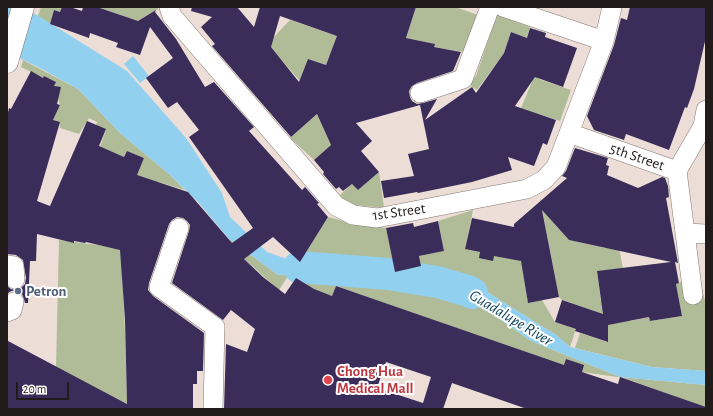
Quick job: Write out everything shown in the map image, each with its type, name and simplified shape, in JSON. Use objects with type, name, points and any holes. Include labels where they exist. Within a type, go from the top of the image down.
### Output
[{"type":"main road","points":[[7,62],[23,7]]},
{"type":"street","name":"1st Street","points":[[169,7],[172,16],[336,206],[353,215],[377,218],[527,189],[544,180],[556,168],[568,133],[604,42],[612,7]]},
{"type":"street","points":[[420,93],[463,78],[490,7]]},
{"type":"street","points":[[503,7],[604,42]]},
{"type":"street","name":"5th Street","points":[[568,133],[677,171],[705,121]]},
{"type":"street","points":[[677,171],[693,294]]},
{"type":"street","points":[[179,228],[159,287],[215,327],[213,409]]},
{"type":"street","points":[[685,233],[706,234]]},
{"type":"green space","points":[[41,7],[62,7],[60,12],[54,10],[50,24],[38,16]]},
{"type":"green space","points":[[97,7],[158,7],[158,9],[138,21]]},
{"type":"green space","points":[[344,7],[339,57],[329,56],[326,65],[308,59],[300,81],[269,46],[273,38],[290,20],[334,35]]},
{"type":"green space","points":[[416,7],[455,7],[478,15],[464,52],[434,47],[434,44],[406,38]]},
{"type":"green space","points":[[497,15],[530,27],[527,38],[511,32],[504,53],[477,90],[472,87],[470,82],[476,76]]},
{"type":"green space","points":[[23,60],[78,89],[120,133],[170,175],[185,190],[159,182],[150,182],[136,176],[144,158],[127,151],[124,157],[100,147],[106,130],[96,125],[97,122],[89,118],[79,134],[60,128],[59,122],[53,120],[60,105],[54,86],[55,82],[21,67]]},
{"type":"green space","points":[[536,72],[541,73],[539,79],[571,90],[560,121],[539,114],[519,113]]},
{"type":"green space","points":[[317,114],[331,145],[314,160],[290,138]]},
{"type":"green space","points":[[379,172],[384,208],[346,204],[340,195],[352,184],[358,190]]},
{"type":"green space","points":[[540,198],[550,219],[569,240],[605,248],[609,241],[618,242],[623,269],[597,271],[601,301],[627,301],[630,321],[649,317],[650,321],[682,316],[676,284],[699,276],[706,305],[706,371],[652,367],[575,348],[580,333],[607,342],[608,316],[562,300],[559,297]]},
{"type":"green space","points":[[473,210],[465,249],[502,257],[521,259],[528,302],[542,300],[555,322],[576,329],[570,347],[556,335],[476,285],[444,282],[395,272],[421,266],[419,256],[444,251],[438,221]]},
{"type":"green space","points":[[328,217],[356,224],[386,228],[395,272],[306,264],[300,262]]},
{"type":"green space","points":[[229,239],[278,275],[294,274],[324,285],[374,278],[468,297],[531,341],[620,377],[706,385],[706,409],[624,378],[582,372],[336,286],[332,296],[316,291],[288,276],[279,290],[226,243]]},
{"type":"green space","points":[[59,240],[122,248],[127,404],[56,367]]},
{"type":"water","points":[[7,7],[24,7],[127,71],[186,138],[222,193],[230,217],[267,252],[304,265],[476,285],[556,335],[570,347],[652,367],[706,371],[706,385],[620,377],[531,341],[468,297],[374,278],[324,285],[294,274],[278,275],[229,239],[198,202],[170,175],[120,133],[78,89],[7,52]]},
{"type":"water","points":[[133,56],[149,76],[140,83],[124,64]]},
{"type":"building","points":[[62,7],[70,7],[82,11],[83,7],[97,7],[138,21],[156,10],[155,12],[176,39],[205,87],[214,82],[254,127],[249,131],[302,190],[305,187],[319,203],[317,204],[328,217],[300,262],[273,237],[244,259],[263,277],[285,294],[296,278],[314,289],[332,296],[336,286],[564,365],[566,359],[584,365],[582,372],[618,384],[620,377],[706,407],[706,409],[527,409],[452,383],[443,409],[224,409],[226,344],[247,352],[255,329],[231,310],[223,320],[172,283],[190,225],[183,218],[177,217],[169,224],[148,290],[153,296],[204,333],[203,371],[197,371],[197,384],[193,384],[193,409],[7,409],[8,341],[127,404],[125,320],[120,250],[86,242],[74,241],[74,243],[37,234],[36,261],[30,261],[28,303],[25,303],[22,294],[17,291],[11,291],[7,294],[7,286],[15,290],[21,288],[25,284],[26,278],[23,260],[16,255],[7,254],[7,117],[9,108],[11,109],[31,71],[43,78],[44,76],[56,82],[54,86],[61,87],[57,104],[60,105],[53,120],[60,122],[37,201],[50,206],[87,121],[106,129],[99,146],[124,157],[127,151],[144,158],[137,175],[188,192],[232,243],[253,228],[189,137],[199,130],[177,102],[168,108],[146,78],[173,58],[150,27],[140,55],[116,47],[118,43],[90,33],[89,38],[50,24],[54,10],[60,12]],"holes":[[[386,362],[431,377],[423,403],[377,388]]]},
{"type":"building","points":[[192,7],[237,7],[254,27],[260,7],[416,7],[406,38],[435,44],[434,47],[461,52],[453,71],[417,83],[412,86],[409,91],[412,101],[417,104],[437,99],[425,120],[472,87],[476,93],[504,53],[511,32],[527,38],[530,28],[546,33],[545,37],[577,48],[563,87],[535,77],[515,106],[556,120],[547,145],[543,143],[534,166],[508,157],[512,170],[472,182],[384,198],[381,181],[414,176],[408,154],[429,149],[420,105],[356,123],[372,141],[361,151],[379,172],[358,190],[352,184],[343,191],[339,187],[336,189],[323,174],[324,172],[314,160],[331,145],[317,114],[291,137],[212,46],[215,44],[201,27],[212,17],[191,11]],"holes":[[[280,16],[337,36],[326,65],[308,59],[299,82],[271,47]]]},
{"type":"building","points":[[630,7],[706,7],[706,37],[694,89],[687,108],[685,107],[669,150],[626,134],[624,140],[594,130],[587,116],[614,45],[621,18],[627,20]]},
{"type":"building","points":[[575,148],[608,158],[606,165],[609,166],[607,175],[638,188],[662,177],[665,178],[668,186],[669,197],[666,198],[678,263],[675,262],[679,283],[676,284],[682,316],[650,321],[649,317],[608,325],[608,342],[575,331],[576,329],[555,322],[562,300],[603,314],[597,271],[671,262],[569,240],[542,210],[559,297],[528,303],[521,261],[494,256],[493,261],[479,258],[480,252],[465,249],[472,218],[514,227],[514,224],[567,178],[562,176],[566,171]]},
{"type":"building","points":[[438,221],[444,251],[419,256],[421,266],[395,272],[386,228],[413,223],[414,227]]},
{"type":"waterway","name":"Guadalupe River","points":[[299,267],[388,274],[437,282],[472,293]]},
{"type":"place","name":"Petron","points":[[18,291]]},
{"type":"place","name":"Chong Hua Medical Mall","points":[[328,380]]}]
